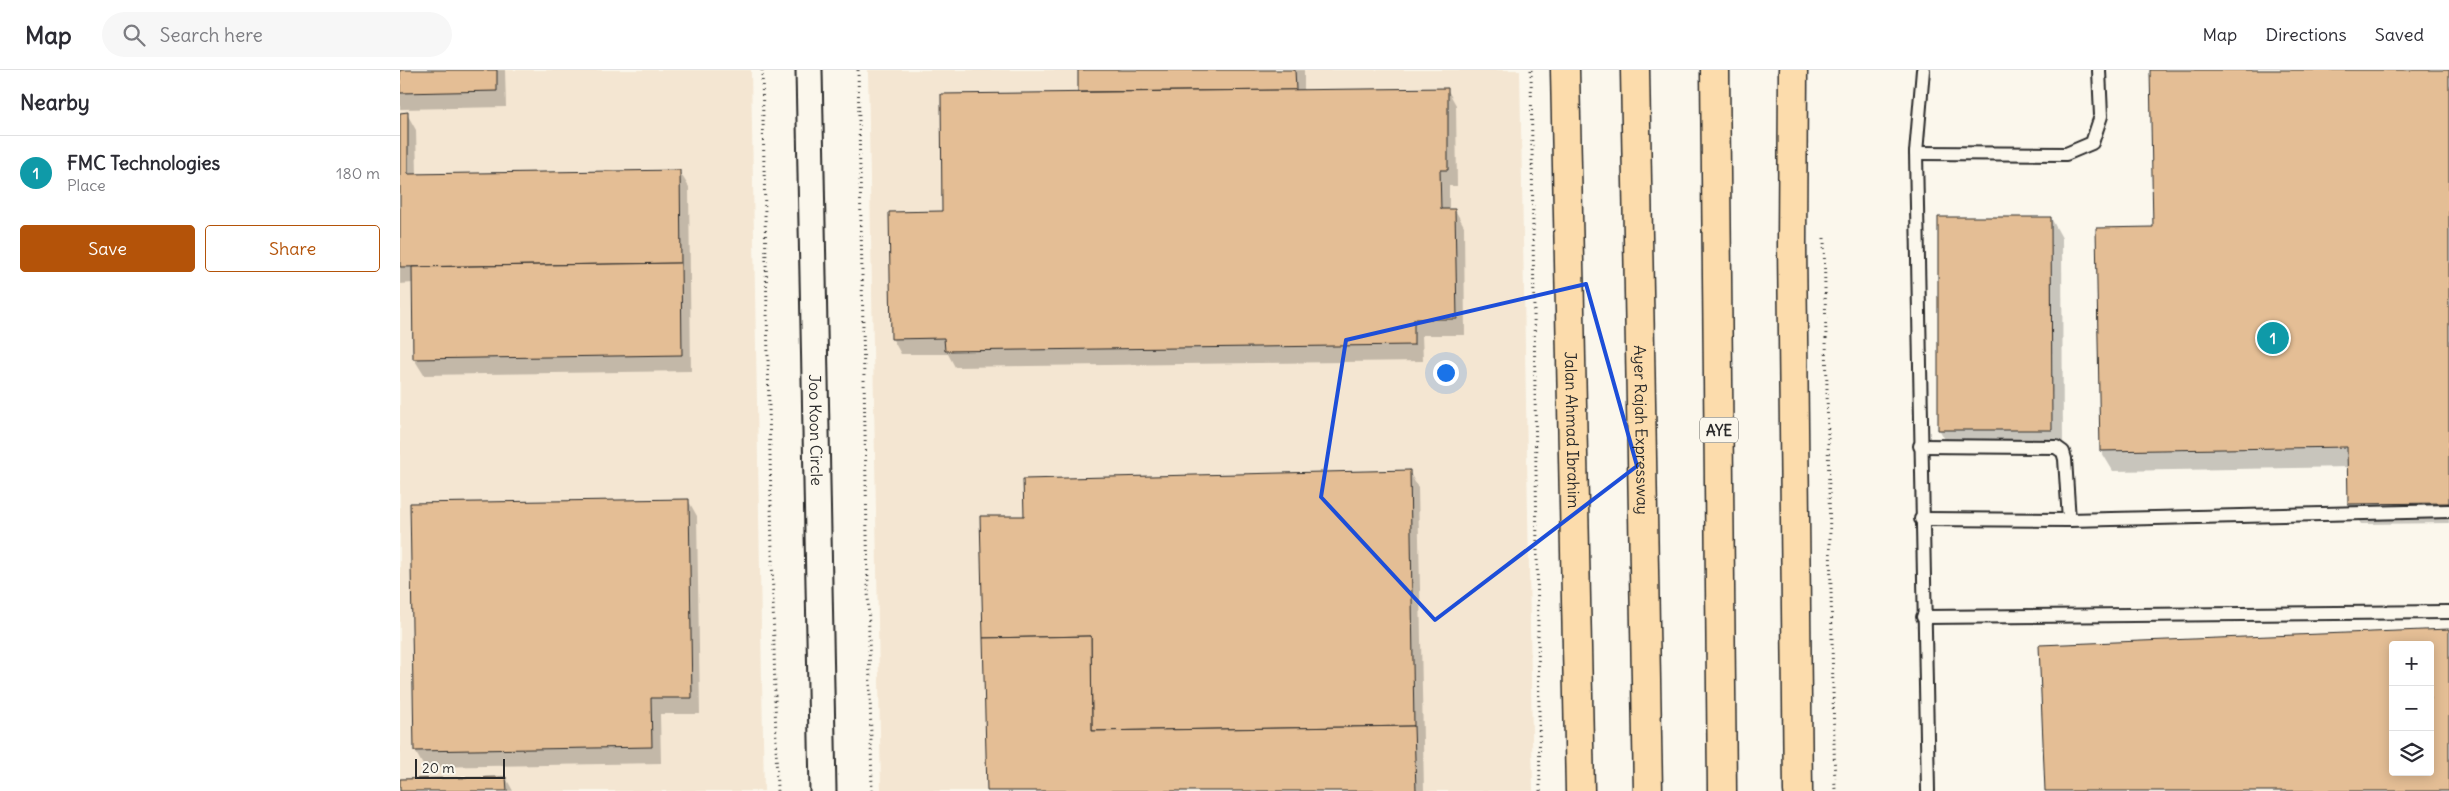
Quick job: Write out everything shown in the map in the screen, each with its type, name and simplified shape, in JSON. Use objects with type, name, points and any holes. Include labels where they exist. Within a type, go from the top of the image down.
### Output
[{"type":"main road","name":"Jalan Ahmad Ibrahim","points":[[1565,70],[1580,791]]},
{"type":"main road","name":"Ayer Rajah Expressway","points":[[1635,70],[1648,791]]},
{"type":"main road","name":"AYE","points":[[1715,70],[1722,791]]},
{"type":"main road","points":[[1793,70],[1792,245],[1798,791]]},
{"type":"street","name":"Joo Koon Circle","points":[[809,70],[822,791]]},
{"type":"lane","points":[[1923,70],[1916,153],[1923,617],[1928,791]]},
{"type":"lane","points":[[1916,153],[2066,154],[2092,142],[2101,116],[2099,70]]},
{"type":"lane","points":[[1920,446],[2056,447],[2063,452],[2065,459],[2070,520]]},
{"type":"lane","points":[[1922,519],[2070,520],[2449,511]]},
{"type":"lane","points":[[1923,617],[2449,612]]},
{"type":"path","points":[[762,70],[777,791]]},
{"type":"path","points":[[858,70],[872,791]]},
{"type":"path","points":[[1530,70],[1540,791]]},
{"type":"path","points":[[1824,229],[1835,791]]},
{"type":"highlighted area","points":[[1586,284],[1637,466],[1435,620],[1321,497],[1346,340]]},
{"type":"shaded area","points":[[400,70],[751,70],[764,791],[400,791]]},
{"type":"shaded area","points":[[868,70],[1520,70],[1533,791],[881,791]]},
{"type":"building","points":[[400,70],[497,70],[497,91],[400,93]]},
{"type":"building","points":[[1078,70],[1295,70],[1296,90],[1078,92]]},
{"type":"building","points":[[2150,70],[2449,70],[2449,503],[2348,504],[2347,447],[2100,451],[2096,228],[2153,227]]},
{"type":"building","points":[[1448,88],[1448,170],[1440,170],[1441,209],[1455,209],[1457,319],[1414,319],[1414,345],[945,351],[944,338],[891,339],[889,212],[942,211],[941,94]]},
{"type":"building","points":[[408,112],[408,174],[680,170],[681,263],[400,267],[400,113]]},
{"type":"building","points":[[1938,217],[2051,217],[2052,430],[1938,430]]},
{"type":"building","points":[[681,263],[682,355],[413,359],[412,267]]},
{"type":"building","points":[[1410,470],[1414,726],[1092,731],[1091,636],[983,638],[980,516],[1024,516],[1023,479]]},
{"type":"building","points":[[689,499],[692,698],[651,698],[652,747],[414,751],[410,503]]},
{"type":"building","points":[[2449,629],[2449,791],[2045,791],[2039,645]]},
{"type":"building","points":[[1091,636],[1092,731],[1414,726],[1416,791],[987,791],[983,638]]},
{"type":"building","points":[[506,777],[507,791],[400,791],[400,779]]},
{"type":"place","name":"FMC Technologies","points":[[2273,338]]}]
